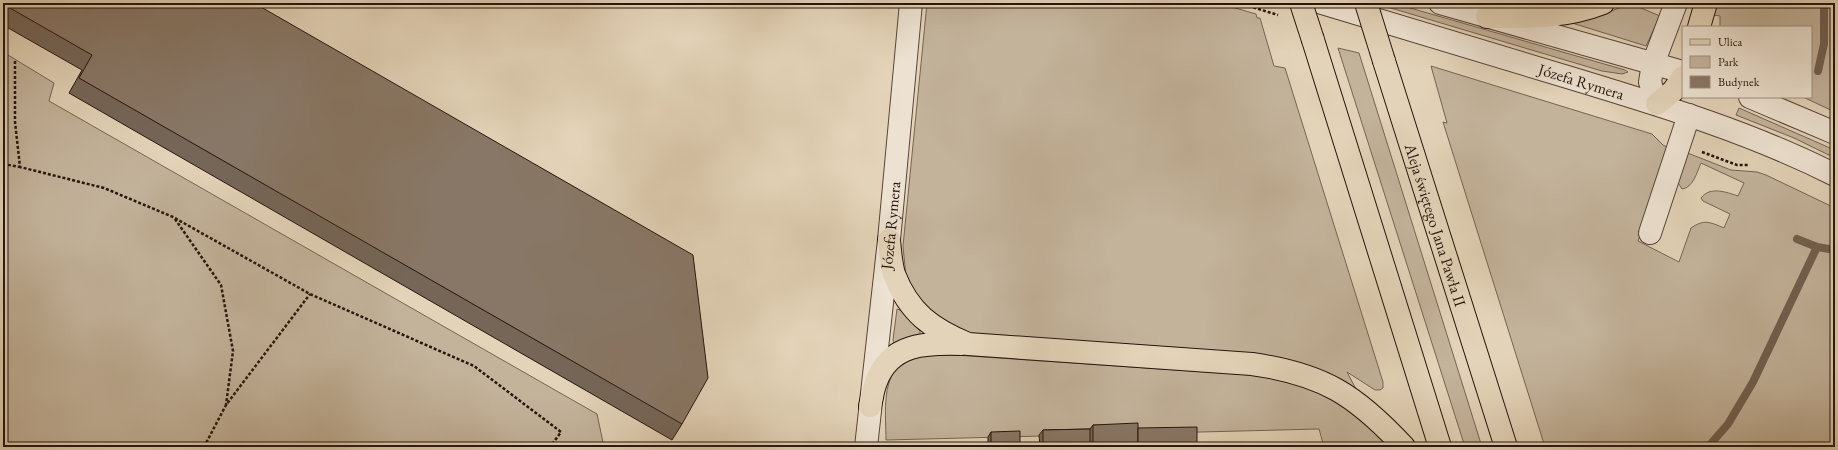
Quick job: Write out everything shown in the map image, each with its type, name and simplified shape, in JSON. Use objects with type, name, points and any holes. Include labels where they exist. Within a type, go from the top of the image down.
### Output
[{"type":"main road","points":[[1301,3],[1440,447]]},
{"type":"main road","name":"Aleja świętego Jana Pawła II","points":[[1366,3],[1506,447]]},
{"type":"main road","points":[[1487,17],[1540,17],[1587,9],[1603,3]]},
{"type":"main road","points":[[1656,104],[1673,91],[1682,78]]},
{"type":"main road","points":[[888,240],[894,273],[907,299],[925,321],[945,334],[968,344]]},
{"type":"main road","points":[[870,406],[876,382],[884,366],[896,354],[913,346],[934,343],[968,344],[1252,364],[1289,370],[1331,386],[1359,403],[1404,447]]},
{"type":"street","name":"Józefa Rymera","points":[[866,447],[911,3]]},
{"type":"street","name":"Józefa Rymera","points":[[1322,3],[1689,115],[1743,134],[1807,161],[1835,175]]},
{"type":"street","points":[[1440,3],[1682,72]]},
{"type":"street","points":[[1656,104],[1650,82],[1653,64],[1676,3]]},
{"type":"street","points":[[1752,98],[1835,133]]},
{"type":"street","points":[[1650,233],[1689,115]]},
{"type":"path","points":[[15,62],[15,122],[20,167]]},
{"type":"path","points":[[3,164],[104,188],[173,217],[310,294],[474,366],[561,432],[550,447]]},
{"type":"path","points":[[173,217],[221,285],[233,351],[226,405]]},
{"type":"path","points":[[204,447],[226,405],[310,294]]},
{"type":"green space","points":[[927,3],[1218,3],[1256,14],[1257,18],[1260,18],[1274,66],[1285,68],[1383,382],[1383,388],[1380,390],[1375,390],[1347,372],[1356,389],[1331,375],[1316,369],[978,337],[942,324],[919,302],[906,277],[903,246]]},
{"type":"green space","points":[[1374,3],[1393,3],[1628,72],[1622,74],[1602,71]]},
{"type":"green space","points":[[1631,3],[1638,3],[1641,8],[1660,16],[1646,46],[1572,23],[1602,15]]},
{"type":"green space","points":[[1716,3],[1835,3],[1835,112],[1805,98],[1812,98],[1812,26],[1720,26],[1720,16],[1713,15]]},
{"type":"green space","points":[[1338,48],[1359,53],[1482,447],[1465,447]]},
{"type":"green space","points":[[3,52],[54,83],[49,101],[597,414],[604,447],[3,447]]},
{"type":"green space","points":[[1431,66],[1652,134],[1663,145],[1669,148],[1638,241],[1679,262],[1691,228],[1700,223],[1707,222],[1724,228],[1730,214],[1703,201],[1701,198],[1705,194],[1713,191],[1738,196],[1744,183],[1701,163],[1692,183],[1686,188],[1682,189],[1677,181],[1685,152],[1731,170],[1757,172],[1766,175],[1835,208],[1835,447],[1545,447],[1443,122],[1447,123]]},
{"type":"green space","points":[[1739,108],[1835,150],[1835,158],[1794,138],[1736,115]]},
{"type":"green space","points":[[897,309],[900,310],[920,331],[920,335],[894,344],[893,340]]},
{"type":"green space","points":[[917,355],[954,355],[1250,375],[1284,379],[1335,398],[1392,447],[1324,447],[1319,429],[886,440],[885,411],[887,390],[890,380],[894,371],[900,364]]},
{"type":"building","points":[[3,3],[254,3],[693,255],[708,378],[682,424],[79,78],[92,55]]},
{"type":"building","points":[[1138,423],[1138,447],[1093,447],[1093,425]]},
{"type":"building","points":[[1197,427],[1197,447],[1138,447],[1138,428]]},
{"type":"building","points":[[1090,429],[1090,447],[1043,447],[1043,430]]},
{"type":"building","points":[[1020,431],[1020,447],[991,447],[991,432]]},
{"type":"waterway","points":[[1818,71],[1824,44],[1824,3]]},
{"type":"waterway","points":[[1797,239],[1817,247],[1835,250]]},
{"type":"waterway","points":[[1708,447],[1728,424],[1753,382],[1817,247]]}]
